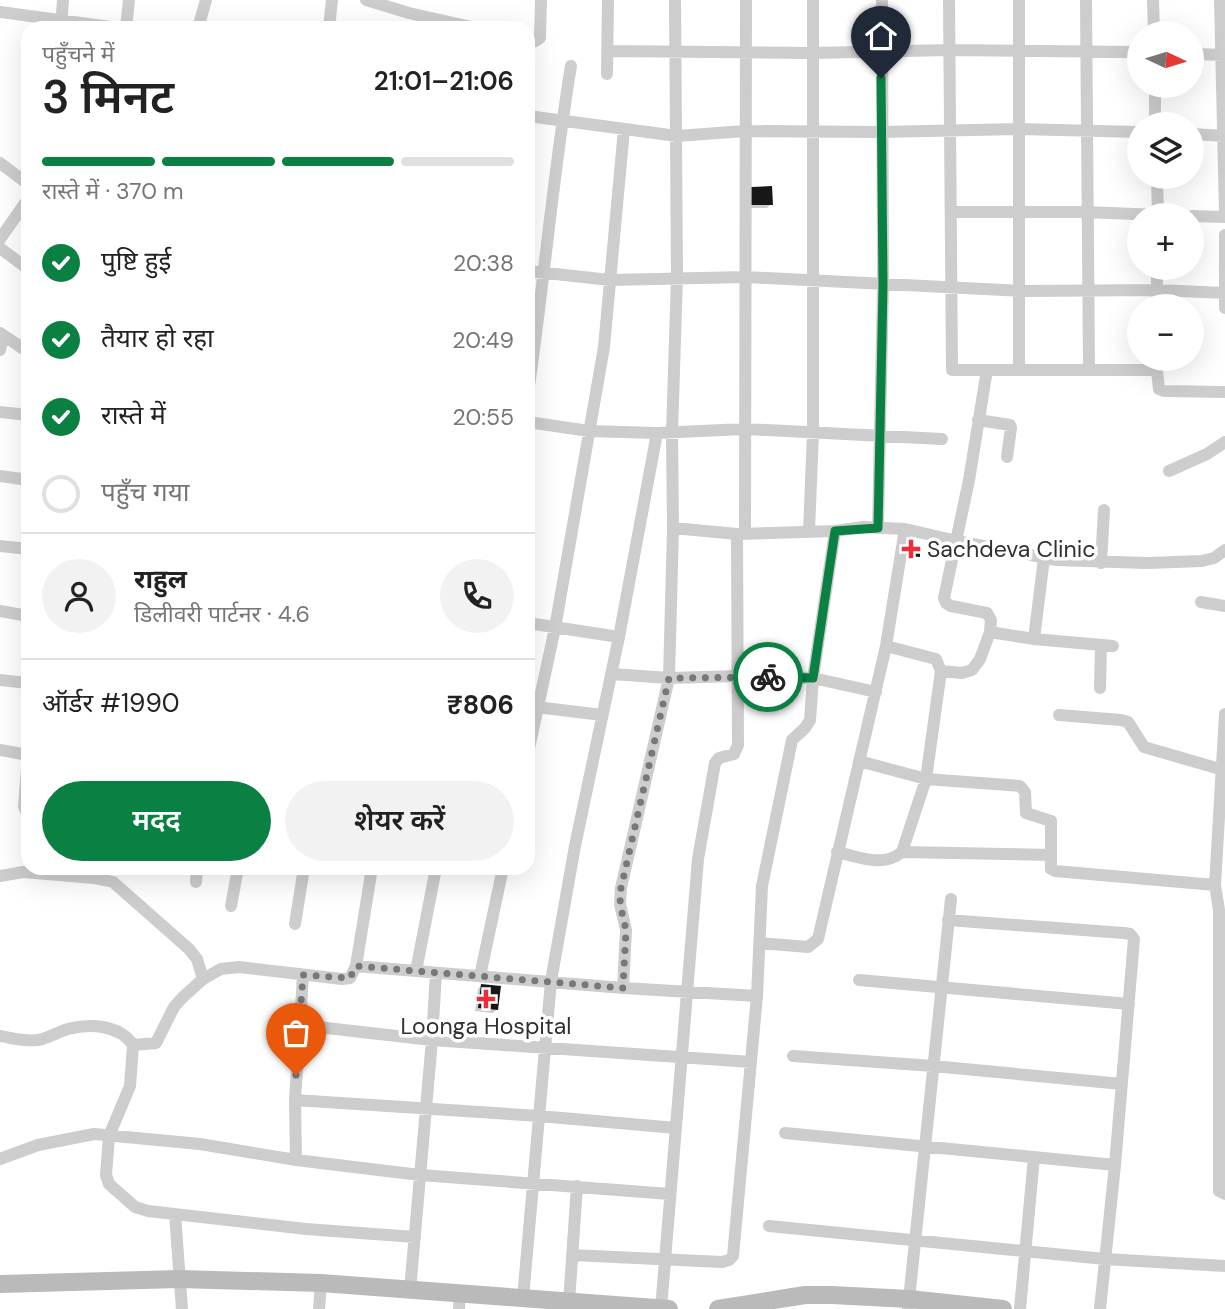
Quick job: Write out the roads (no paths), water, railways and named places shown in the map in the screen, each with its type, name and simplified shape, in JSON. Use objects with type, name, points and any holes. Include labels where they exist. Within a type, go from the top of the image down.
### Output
[{"type":"main road","points":[[0,1284],[178,1279],[321,1283],[410,1290],[459,1301],[523,1298],[669,1309]]},
{"type":"main road","points":[[718,1309],[805,1302],[1003,1309]]},
{"type":"street","points":[[62,21],[63,0]]},
{"type":"street","points":[[127,21],[129,0]]},
{"type":"street","points":[[200,21],[206,0]]},
{"type":"street","points":[[330,21],[332,0]]},
{"type":"street","points":[[366,0],[445,21]]},
{"type":"street","points":[[535,41],[540,38],[541,0]]},
{"type":"street","points":[[607,74],[608,0]]},
{"type":"street","points":[[623,988],[626,930],[620,904],[621,888],[669,678],[677,277],[675,0]]},
{"type":"street","points":[[661,1308],[698,859],[713,771],[719,758],[734,754],[738,750],[737,676],[745,429],[746,0]]},
{"type":"street","points":[[810,531],[814,280],[813,0]]},
{"type":"street","points":[[878,528],[883,285],[882,0]]},
{"type":"street","points":[[949,0],[953,288],[950,366],[957,371],[1127,366]]},
{"type":"street","points":[[1019,0],[1019,370]]},
{"type":"street","points":[[1086,0],[1089,369]]},
{"type":"street","points":[[1153,0],[1154,21]]},
{"type":"street","points":[[1204,216],[1225,215],[1220,0]]},
{"type":"street","points":[[0,12],[46,21]]},
{"type":"street","points":[[609,51],[1127,52]]},
{"type":"street","points":[[1204,54],[1223,55]]},
{"type":"street","points":[[535,344],[571,66]]},
{"type":"street","points":[[535,117],[677,136],[814,130],[1127,132]]},
{"type":"street","points":[[535,700],[555,628],[604,346],[624,129]]},
{"type":"street","points":[[1204,135],[1224,136]]},
{"type":"street","points":[[0,163],[21,179]]},
{"type":"street","points":[[0,239],[21,209]]},
{"type":"street","points":[[951,212],[1127,214]]},
{"type":"street","points":[[1225,235],[1225,308]]},
{"type":"street","points":[[0,248],[21,264]]},
{"type":"street","points":[[535,272],[610,280],[746,277],[1021,291],[1157,290],[1225,293]]},
{"type":"street","points":[[1157,280],[1157,294]]},
{"type":"street","points":[[1,343],[21,350]]},
{"type":"street","points":[[942,671],[962,673],[972,670],[980,659],[990,632],[991,620],[987,614],[951,606],[944,598],[988,370]]},
{"type":"street","points":[[1157,371],[1157,385],[1164,391],[1225,392]]},
{"type":"street","points":[[0,412],[21,414]]},
{"type":"street","points":[[978,420],[1010,425],[1012,428],[1007,457]]},
{"type":"street","points":[[535,423],[589,431],[657,433],[745,429],[942,439]]},
{"type":"street","points":[[523,1298],[551,981],[657,433]]},
{"type":"street","points":[[1169,471],[1207,454],[1225,442]]},
{"type":"street","points":[[0,476],[21,479]]},
{"type":"street","points":[[1101,563],[1104,510]]},
{"type":"street","points":[[673,528],[741,534],[905,529],[1044,558],[1101,563],[1202,561],[1214,558],[1225,550]]},
{"type":"street","points":[[760,943],[808,947],[816,942],[886,646],[905,529]]},
{"type":"street","points":[[572,1255],[722,1262],[733,1256],[757,996],[764,869],[792,740],[810,720],[813,678],[835,531]]},
{"type":"street","points":[[0,545],[21,548]]},
{"type":"street","points":[[1034,639],[1044,558]]},
{"type":"street","points":[[1201,602],[1225,606]]},
{"type":"street","points":[[0,611],[21,615]]},
{"type":"street","points":[[535,624],[619,637]]},
{"type":"street","points":[[990,632],[1107,645],[1100,688]]},
{"type":"street","points":[[886,646],[932,657],[942,671]]},
{"type":"street","points":[[902,852],[926,779],[939,675],[942,671]]},
{"type":"street","points":[[612,674],[669,678],[813,678],[876,692]]},
{"type":"street","points":[[0,680],[21,682]]},
{"type":"street","points":[[535,707],[602,715]]},
{"type":"street","points":[[1225,714],[1215,886],[1222,910],[1222,1131],[1219,1191],[1225,1194]]},
{"type":"street","points":[[1059,715],[1128,722],[1144,747],[1220,769]]},
{"type":"street","points":[[0,750],[21,754]]},
{"type":"street","points":[[859,761],[926,779],[1020,786],[1024,792],[1026,813],[1051,821],[1051,869],[1055,872],[1215,886]]},
{"type":"street","points":[[837,852],[880,861],[891,859],[902,852],[1051,855]]},
{"type":"street","points":[[0,876],[21,872]]},
{"type":"street","points":[[99,875],[121,888],[189,949],[197,959],[204,979]]},
{"type":"street","points":[[196,875],[196,882]]},
{"type":"street","points":[[231,906],[237,875]]},
{"type":"street","points":[[295,924],[303,875]]},
{"type":"street","points":[[133,1045],[156,1043],[174,1007],[204,979],[221,969],[230,967],[350,978],[356,966],[371,875]]},
{"type":"street","points":[[416,971],[435,875]]},
{"type":"street","points":[[480,976],[502,875]]},
{"type":"street","points":[[908,1304],[951,899]]},
{"type":"street","points":[[948,920],[1130,934],[1134,946],[1100,1309]]},
{"type":"street","points":[[356,966],[757,996]]},
{"type":"street","points":[[410,1290],[436,973]]},
{"type":"street","points":[[296,1160],[295,1100],[303,975]]},
{"type":"street","points":[[859,980],[1129,1004]]},
{"type":"street","points":[[300,1025],[432,1040],[751,1062]]},
{"type":"street","points":[[0,1036],[24,1041],[40,1040],[71,1028],[92,1027],[121,1032],[133,1045],[127,1098],[109,1136],[105,1163],[106,1180],[135,1207],[306,1229],[415,1237]]},
{"type":"street","points":[[793,1056],[1122,1084]]},
{"type":"street","points":[[295,1100],[676,1128]]},
{"type":"street","points":[[785,1133],[1115,1165]]},
{"type":"street","points":[[0,1159],[38,1145],[94,1134],[200,1144],[296,1160],[420,1175],[670,1194]]},
{"type":"street","points":[[1020,1309],[1034,1157]]},
{"type":"street","points":[[569,1302],[577,1186]]},
{"type":"street","points":[[175,1214],[182,1309]]},
{"type":"street","points":[[769,1226],[1105,1259],[1225,1266]]},
{"type":"street","points":[[319,1309],[321,1283]]},
{"type":"place","name":"Sachdeva Clinic","points":[[911,549]]},
{"type":"place","name":"Loonga Hospital","points":[[486,999]]}]
